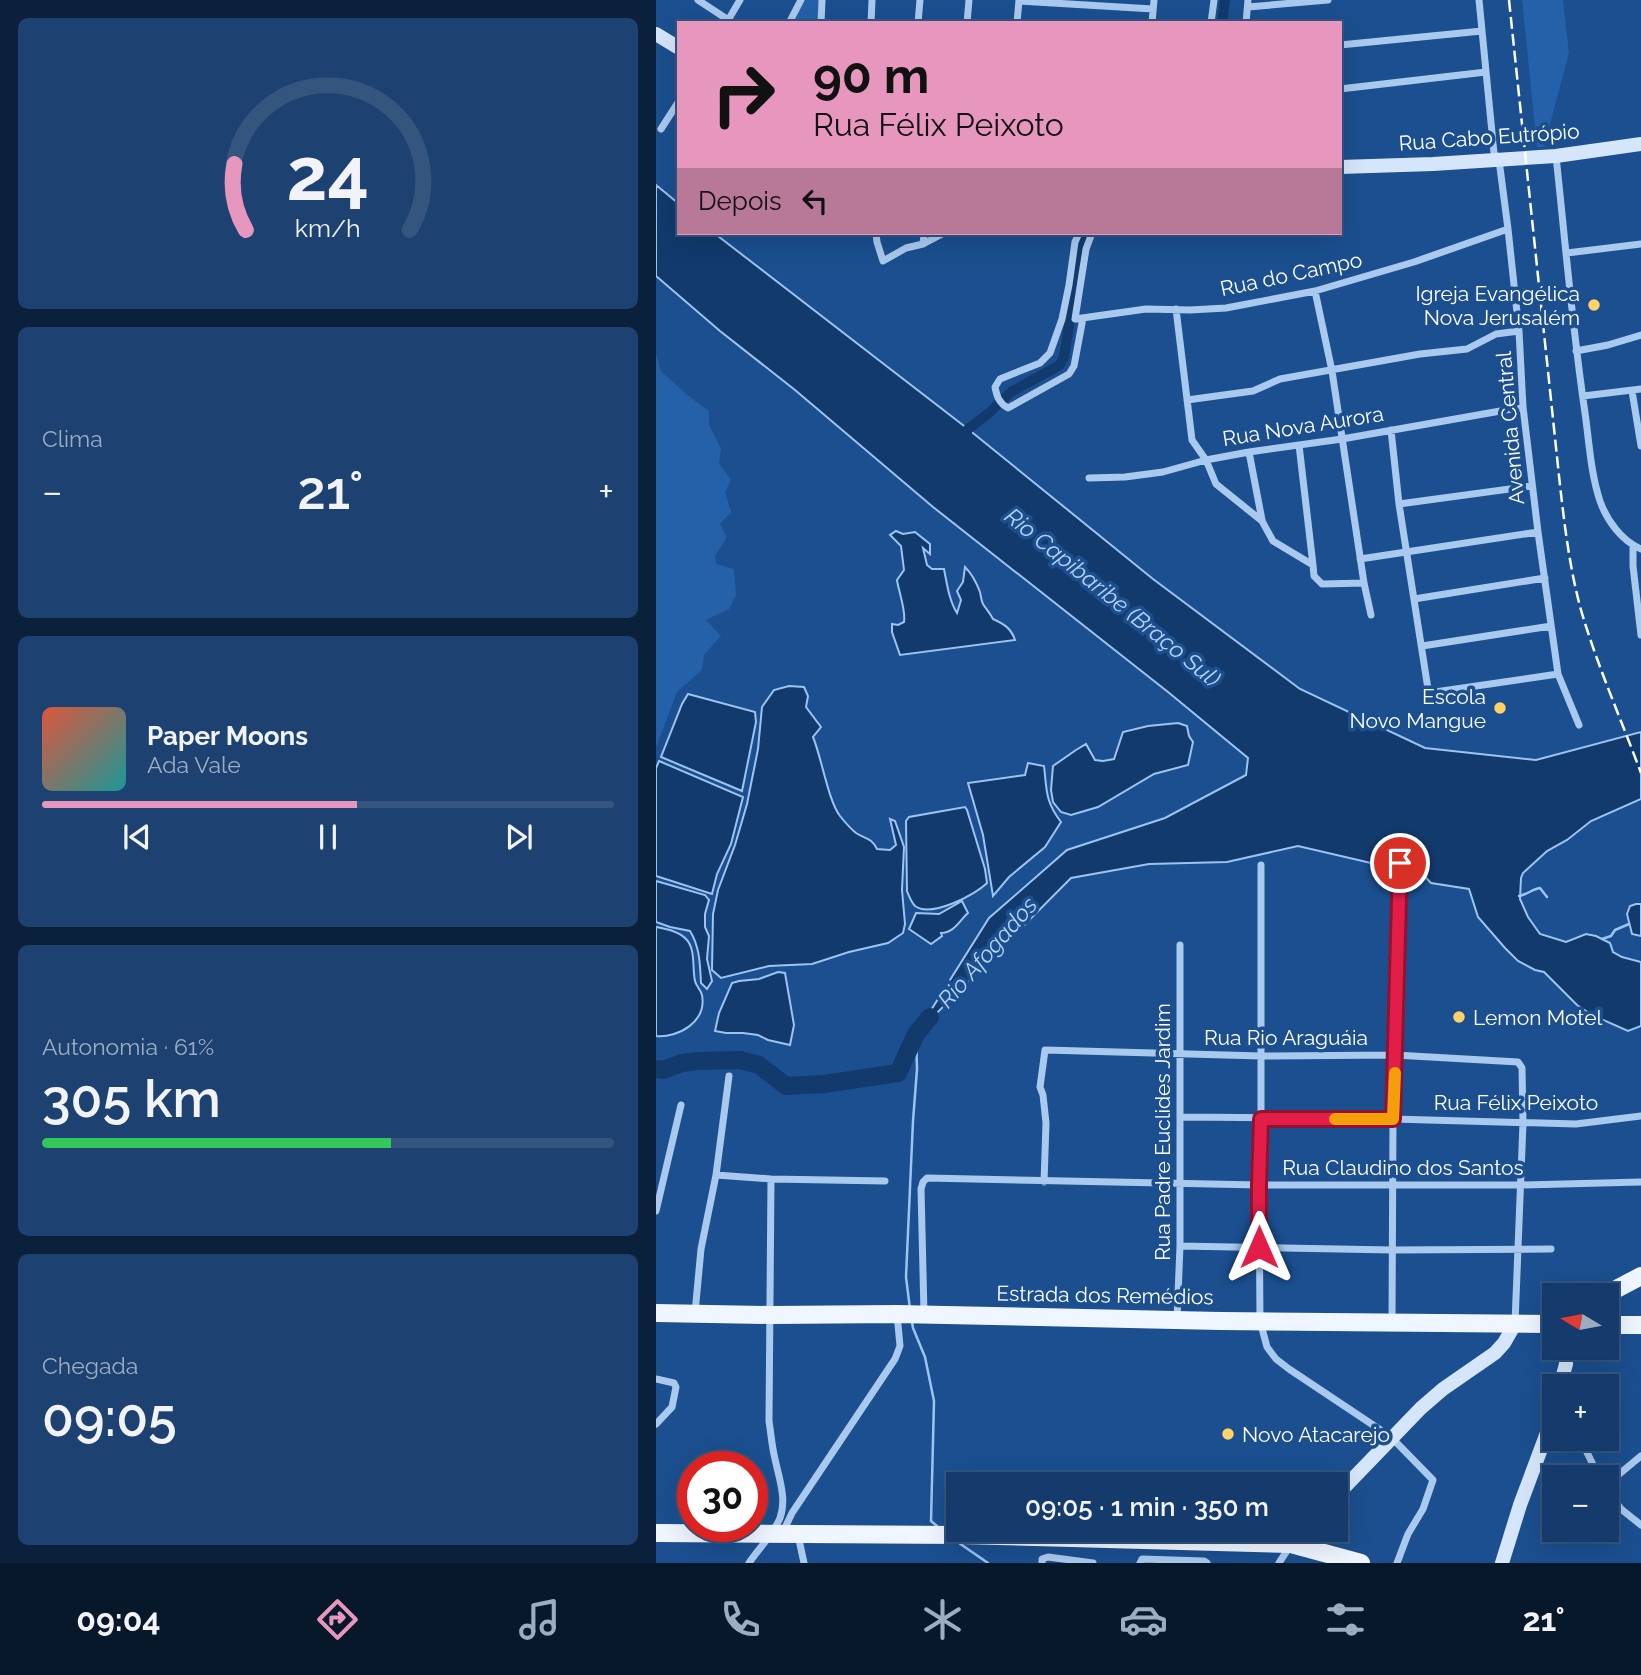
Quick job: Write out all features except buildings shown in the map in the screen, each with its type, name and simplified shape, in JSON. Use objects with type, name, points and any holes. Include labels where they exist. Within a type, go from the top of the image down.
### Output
[{"type":"main road","points":[[657,36],[677,47]]},
{"type":"main road","name":"Rua Cabo Eutrópio","points":[[1342,167],[1556,156],[1641,144]]},
{"type":"main road","points":[[1619,1287],[1641,1276]]},
{"type":"main road","name":"Estrada dos Remédios","points":[[656,1313],[912,1314],[1542,1324]]},
{"type":"main road","points":[[1348,1483],[1421,1408],[1443,1389],[1495,1353],[1515,1324]]},
{"type":"main road","points":[[1619,1325],[1641,1325]]},
{"type":"main road","points":[[1502,1563],[1542,1446]]},
{"type":"main road","points":[[656,1533],[677,1532]]},
{"type":"main road","points":[[768,1533],[1291,1544],[1361,1563]]},
{"type":"street","points":[[698,0],[728,21]]},
{"type":"street","points":[[730,21],[740,0]]},
{"type":"street","points":[[790,21],[801,0]]},
{"type":"street","points":[[821,21],[822,0]]},
{"type":"street","points":[[871,21],[872,0]]},
{"type":"street","points":[[918,21],[920,0]]},
{"type":"street","points":[[967,21],[969,0]]},
{"type":"street","points":[[1152,21],[1154,0]]},
{"type":"street","points":[[1211,21],[1214,0]]},
{"type":"street","points":[[1246,21],[1248,3],[1328,0]]},
{"type":"street","name":"Avenida Central","points":[[1479,0],[1494,153],[1499,160],[1508,229],[1537,532],[1558,674],[1579,725]]},
{"type":"street","points":[[1017,21],[1019,1],[1153,9]]},
{"type":"street","points":[[1342,45],[1482,31]]},
{"type":"street","points":[[1342,89],[1486,72]]},
{"type":"street","points":[[661,129],[677,104]]},
{"type":"street","points":[[1556,156],[1576,351],[1595,482],[1609,520],[1617,531],[1637,547],[1634,578],[1641,635]]},
{"type":"street","name":"Rua do Campo","points":[[1079,318],[1146,309],[1226,308],[1315,291],[1414,262],[1508,229]]},
{"type":"street","points":[[876,235],[883,261],[906,248],[923,244],[940,235]]},
{"type":"street","points":[[923,244],[924,235]]},
{"type":"street","points":[[1078,235],[1062,319],[1050,353],[1040,363],[1000,379],[995,387],[997,397],[1008,408],[1069,374],[1074,366],[1086,248],[1091,235]]},
{"type":"street","points":[[1567,253],[1641,244]]},
{"type":"street","points":[[1315,291],[1332,371],[1371,615]]},
{"type":"street","points":[[1176,309],[1192,440],[1206,460],[1217,484],[1262,521]]},
{"type":"street","points":[[1187,400],[1253,391],[1280,379],[1467,349],[1497,334],[1519,331]]},
{"type":"street","points":[[1576,351],[1641,335]]},
{"type":"street","points":[[1583,396],[1636,390],[1641,446]]},
{"type":"street","name":"Rua Nova Aurora","points":[[1089,478],[1163,472],[1249,452],[1342,439],[1523,407]]},
{"type":"street","points":[[1391,430],[1399,504],[1428,689],[1435,692],[1558,674]]},
{"type":"street","points":[[1299,445],[1314,576],[1322,584],[1364,583]]},
{"type":"street","points":[[1249,452],[1262,521],[1273,541],[1313,565]]},
{"type":"street","points":[[1399,504],[1531,486]]},
{"type":"street","points":[[1360,559],[1537,532]]},
{"type":"street","points":[[1414,599],[1545,578]]},
{"type":"street","points":[[1422,646],[1551,626]]},
{"type":"street","points":[[1392,1322],[1393,1119],[1400,854]]},
{"type":"street","points":[[1261,865],[1260,1321],[1267,1348],[1276,1359],[1391,1437],[1433,1480],[1397,1563]]},
{"type":"street","name":"Rua Padre Euclides Jardim","points":[[1177,1319],[1180,1246],[1180,945]]},
{"type":"street","name":"Rua Rio Araguáia","points":[[1044,1182],[1046,1123],[1040,1087],[1046,1050],[1261,1056],[1396,1055],[1513,1061],[1518,1062],[1522,1069],[1523,1123]]},
{"type":"street","points":[[695,1313],[701,1249],[716,1175],[729,1076]]},
{"type":"street","points":[[656,1211],[660,1178],[681,1105]]},
{"type":"street","name":"Rua Félix Peixoto","points":[[1180,1117],[1576,1124],[1641,1116]]},
{"type":"street","points":[[1515,1324],[1523,1123]]},
{"type":"street","points":[[716,1175],[885,1181]]},
{"type":"street","name":"Rua Claudino dos Santos","points":[[912,1314],[921,1189],[927,1178],[1259,1185],[1641,1182]]},
{"type":"street","points":[[771,1179],[769,1421],[781,1484],[783,1506],[780,1518],[784,1534],[804,1563]]},
{"type":"street","points":[[1180,1246],[1392,1250],[1551,1249]]},
{"type":"street","points":[[749,1563],[784,1534],[791,1513],[895,1359],[912,1314]]},
{"type":"street","points":[[656,1379],[674,1383],[676,1387],[672,1407],[656,1424]]},
{"type":"street","points":[[1619,1475],[1641,1456]]},
{"type":"street","points":[[1619,1506],[1641,1525]]},
{"type":"street","points":[[1279,1563],[1291,1544]]},
{"type":"street","points":[[1042,1563],[1042,1559],[1048,1557],[1093,1563]]},
{"type":"street","points":[[1140,1563],[1142,1559],[1152,1559],[1207,1563]]},
{"type":"shaded area","points":[[805,0],[820,0],[818,21],[792,21]]},
{"type":"shaded area","points":[[1522,0],[1563,0],[1569,53],[1544,147],[1537,147]]},
{"type":"shaded area","points":[[656,353],[661,371],[709,411],[709,425],[721,448],[719,463],[731,480],[725,492],[731,512],[720,524],[727,537],[715,556],[716,564],[734,569],[736,595],[729,609],[706,620],[721,636],[704,655],[702,670],[677,692],[656,747]]},
{"type":"water","name":"Rio Capibaribe (Braço Sul)","points":[[656,185],[677,202],[677,235],[717,235],[968,429],[1153,579],[1300,689],[1425,748],[1536,760],[1641,732],[1641,799],[1591,821],[1567,840],[1547,851],[1523,873],[1520,899],[1540,934],[1566,942],[1586,934],[1596,936],[1610,943],[1613,952],[1641,962],[1641,1026],[1628,1031],[1592,1015],[1577,1005],[1544,972],[1518,961],[1478,917],[1469,889],[1431,883],[1417,868],[1371,863],[1298,846],[1227,862],[1149,864],[1071,878],[916,1034],[989,918],[1067,850],[1165,818],[1246,775],[1248,758],[933,507],[656,276]]},
{"type":"water","points":[[896,531],[903,534],[915,532],[930,544],[930,554],[923,548],[927,565],[932,569],[944,569],[950,597],[957,613],[961,600],[957,591],[963,582],[965,567],[976,582],[983,604],[993,619],[1007,627],[1015,640],[900,655],[892,632],[892,624],[904,622],[897,580],[904,570],[901,546],[890,535]]},
{"type":"water","points":[[789,686],[804,687],[808,696],[806,707],[821,727],[813,737],[832,800],[840,816],[877,849],[890,850],[896,845],[890,819],[895,821],[904,847],[903,933],[888,943],[812,964],[769,966],[721,978],[712,970],[713,914],[718,890],[747,804],[758,749],[762,707],[774,690]]},
{"type":"water","points":[[688,694],[755,712],[756,722],[742,791],[661,757]]},
{"type":"water","points":[[1178,723],[1187,726],[1193,742],[1188,765],[1154,774],[1098,807],[1071,815],[1061,812],[1053,802],[1053,766],[1076,750],[1086,744],[1095,760],[1114,759],[1123,732]]},
{"type":"water","points":[[659,761],[743,797],[731,844],[717,874],[712,894],[656,876],[656,768]]},
{"type":"water","points":[[1028,763],[1044,766],[1049,802],[1061,822],[1045,847],[1009,877],[993,896],[983,835],[968,783],[1025,775]]},
{"type":"water","points":[[965,807],[987,883],[963,899],[942,907],[922,909],[915,906],[907,891],[906,821],[909,817]]},
{"type":"water","points":[[656,881],[705,895],[709,900],[705,927],[709,936],[707,959],[712,981],[707,989],[701,983],[698,950],[690,931],[656,922]]},
{"type":"water","points":[[962,901],[968,913],[953,929],[941,933],[942,936],[931,944],[909,929],[916,913],[939,914]]},
{"type":"water","points":[[1641,904],[1641,936],[1632,934],[1627,914],[1630,906]]},
{"type":"water","points":[[656,927],[676,932],[689,943],[695,981],[702,995],[700,1013],[695,1020],[682,1031],[664,1036],[656,1036]]},
{"type":"water","points":[[778,972],[785,973],[794,1025],[790,1045],[758,1035],[715,1031],[719,1013],[732,983],[759,979]]},
{"type":"waterway","points":[[1222,21],[1225,0]]},
{"type":"waterway","points":[[963,441],[968,429],[1011,392],[1060,365],[1064,357],[1082,243],[1088,235]]},
{"type":"waterway","points":[[1519,896],[1540,888],[1547,897]]},
{"type":"waterway","points":[[1602,939],[1629,924]]},
{"type":"waterway","name":"Rio Afogados","points":[[656,1069],[663,1070],[698,1061],[740,1060],[759,1065],[786,1086],[824,1084],[898,1073],[916,1034],[930,1017]]},
{"type":"waterway","points":[[910,1309],[906,1277],[917,1069],[916,1034]]},
{"type":"waterway","points":[[912,1322],[925,1357],[934,1401],[931,1521],[937,1526]]},
{"type":"waterway","points":[[959,1543],[988,1563]]},
{"type":"railway","points":[[1509,0],[1570,560],[1587,631],[1641,773]]},
{"type":"slow traffic","points":[[1335,1119],[1393,1119],[1395,1073]]},
{"type":"place","name":"Igreja Evangélica Nova Jerusalém","points":[[1594,305]]},
{"type":"place","name":"Escola Novo Mangue","points":[[1500,708]]},
{"type":"place","name":"Lemon Motel","points":[[1459,1017]]},
{"type":"place","name":"Novo Atacarejo","points":[[1228,1434]]},
{"type":"route","points":[[1259,1247],[1261,1119],[1393,1119],[1400,863]]}]
